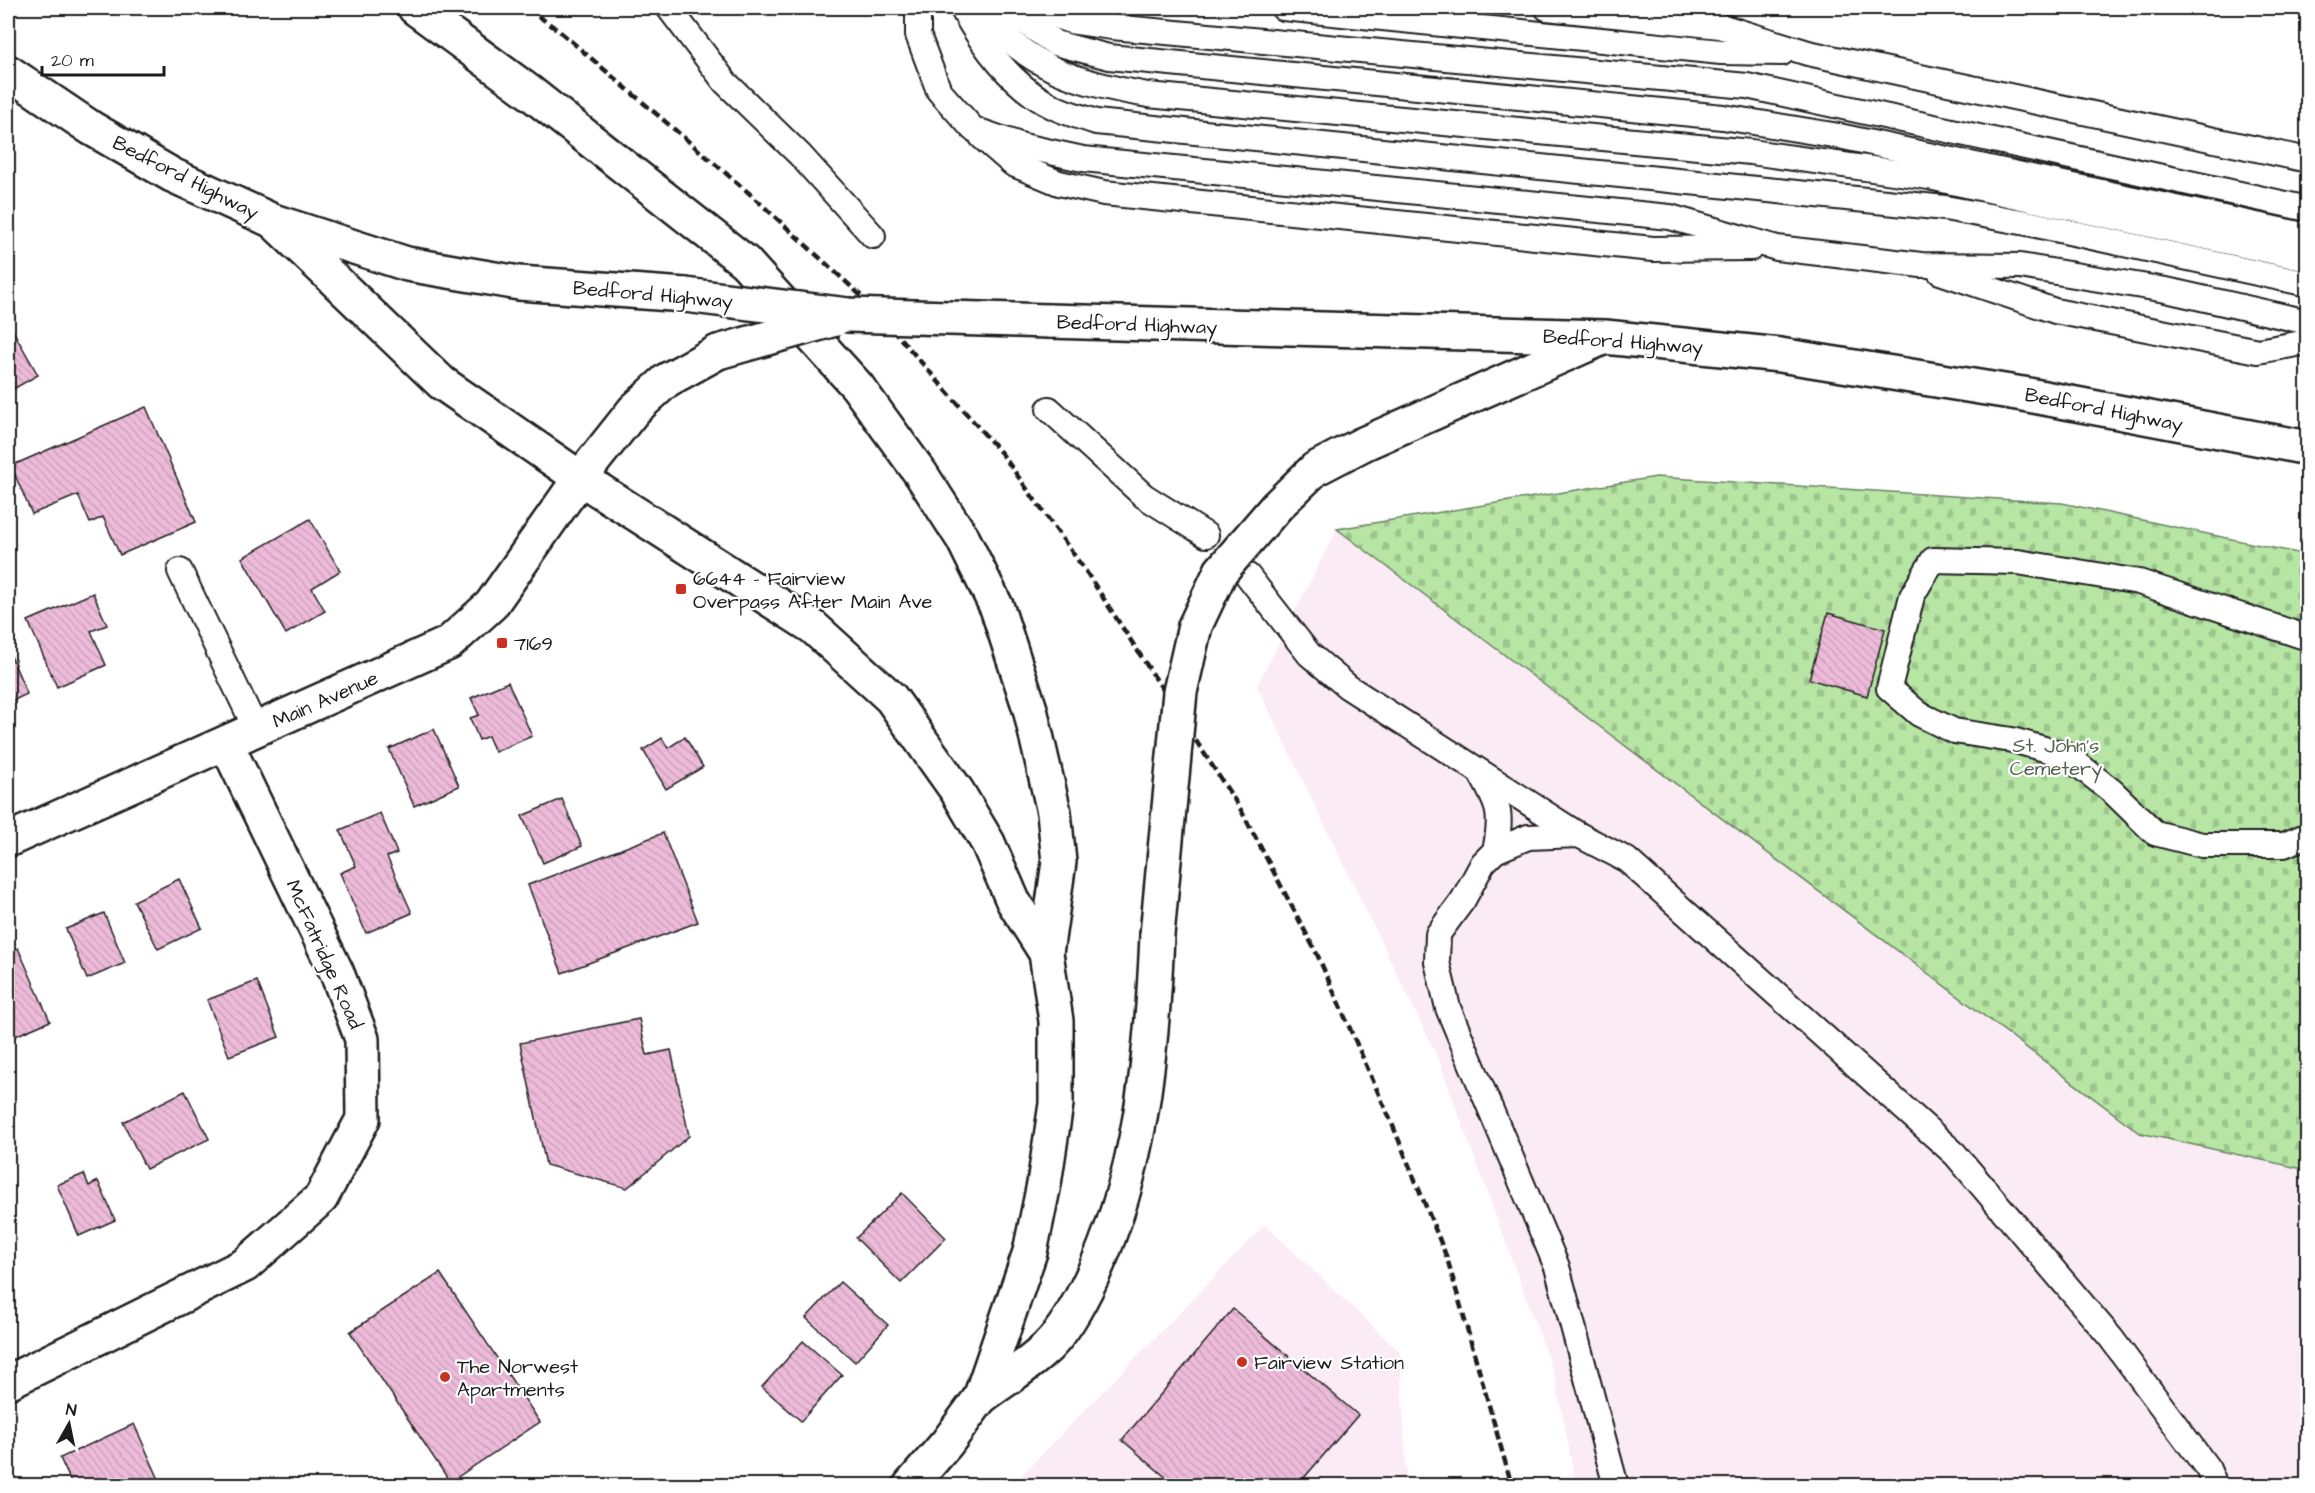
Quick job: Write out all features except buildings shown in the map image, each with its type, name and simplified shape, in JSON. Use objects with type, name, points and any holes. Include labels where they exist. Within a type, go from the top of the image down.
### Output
[{"type":"main road","points":[[415,8],[528,91],[745,262],[857,386],[921,474],[963,540],[997,608],[1030,709],[1054,812],[1059,862],[1046,953],[1056,1021],[1056,1104],[1044,1184],[1030,1252],[980,1398],[947,1443],[910,1485]]},
{"type":"main road","name":"Bedford Highway","points":[[8,72],[91,128],[162,169],[273,221],[407,264],[519,283],[685,295],[848,315],[1605,337],[1780,355],[2023,393],[2307,448]]},
{"type":"main road","points":[[273,221],[442,383],[580,478],[813,627],[891,698],[957,791],[987,843],[1013,902],[1046,953]]},
{"type":"main road","name":"Main Avenue","points":[[8,840],[449,643],[491,605],[580,478],[634,410],[667,380],[718,352],[848,315]]},
{"type":"main road","points":[[980,1398],[1044,1352],[1074,1312],[1104,1254],[1128,1179],[1144,1091],[1154,1013],[1157,934],[1180,692],[1195,626],[1221,571],[1277,506],[1315,469],[1363,444],[1605,337]]},
{"type":"main road","name":"McFatridge Road","points":[[8,1382],[245,1265],[321,1198],[363,1119],[362,1040],[337,973],[226,743]]},
{"type":"lane","points":[[669,8],[725,82],[800,155],[873,236]]},
{"type":"lane","points":[[918,8],[918,35],[939,91],[973,129],[1013,164],[1059,183],[1104,194],[1653,249],[1777,248],[1921,265],[2020,266],[2166,290],[2307,322]]},
{"type":"lane","points":[[962,8],[980,40],[1008,74],[1051,106],[1096,122],[1945,208],[2027,222],[2307,284]]},
{"type":"lane","points":[[980,8],[997,30],[1035,61],[1096,86],[1148,95],[1751,152],[1929,177],[2307,259]]},
{"type":"lane","points":[[1004,8],[1055,44],[1109,57],[1723,117],[1839,136],[2307,236]]},
{"type":"lane","points":[[1034,8],[1070,21],[1112,27],[1747,86],[2307,209]]},
{"type":"lane","points":[[1283,8],[1721,52],[1808,53]]},
{"type":"lane","points":[[1547,8],[1720,26],[1808,53],[2307,160]]},
{"type":"lane","points":[[973,129],[1023,146],[1083,159],[1670,217],[1777,248]]},
{"type":"lane","points":[[1921,265],[2055,311],[2258,351],[2307,342]]},
{"type":"lane","points":[[1049,410],[1144,496],[1206,535]]},
{"type":"lane","points":[[2307,638],[2139,582],[2018,562],[1933,560],[1912,596],[1889,688],[1919,714],[1954,731],[2012,740],[2066,755],[2113,792],[2155,833],[2202,845],[2284,845],[2307,835]]},
{"type":"lane","points":[[180,571],[256,729]]},
{"type":"lane","points":[[1248,576],[1317,660],[1348,687],[1579,835],[1627,860],[1955,1154],[2111,1338],[2208,1469],[2215,1485]]},
{"type":"lane","points":[[1479,770],[1494,796],[1501,822],[1496,851]]},
{"type":"lane","points":[[1579,835],[1528,837],[1496,851],[1483,863],[1462,900],[1438,934],[1437,962],[1448,1008],[1557,1267],[1616,1485]]},
{"type":"shaded area","points":[[1337,529],[2140,1133],[2307,1170],[2307,1485],[1576,1485],[1555,1377],[1438,1058],[1257,686]]},
{"type":"shaded area","points":[[1265,1225],[1400,1352],[1407,1485],[1011,1486]]},
{"type":"green space","name":"St. John's Cemetery","points":[[1656,477],[2062,503],[2307,555],[2307,1170],[2140,1133],[1337,529]]},
{"type":"railway","points":[[527,8],[558,30],[749,193],[869,303],[1002,454],[1087,573],[1241,810],[1317,954],[1393,1126],[1447,1258],[1512,1486]]},
{"type":"place","name":"6644 - Fairview Overpass After Main Ave","points":[[681,589]]},
{"type":"place","name":"7169","points":[[502,643]]},
{"type":"place","name":"Fairview Station","points":[[1242,1362]]},
{"type":"place","name":"The Norwest Apartments","points":[[445,1377]]}]
